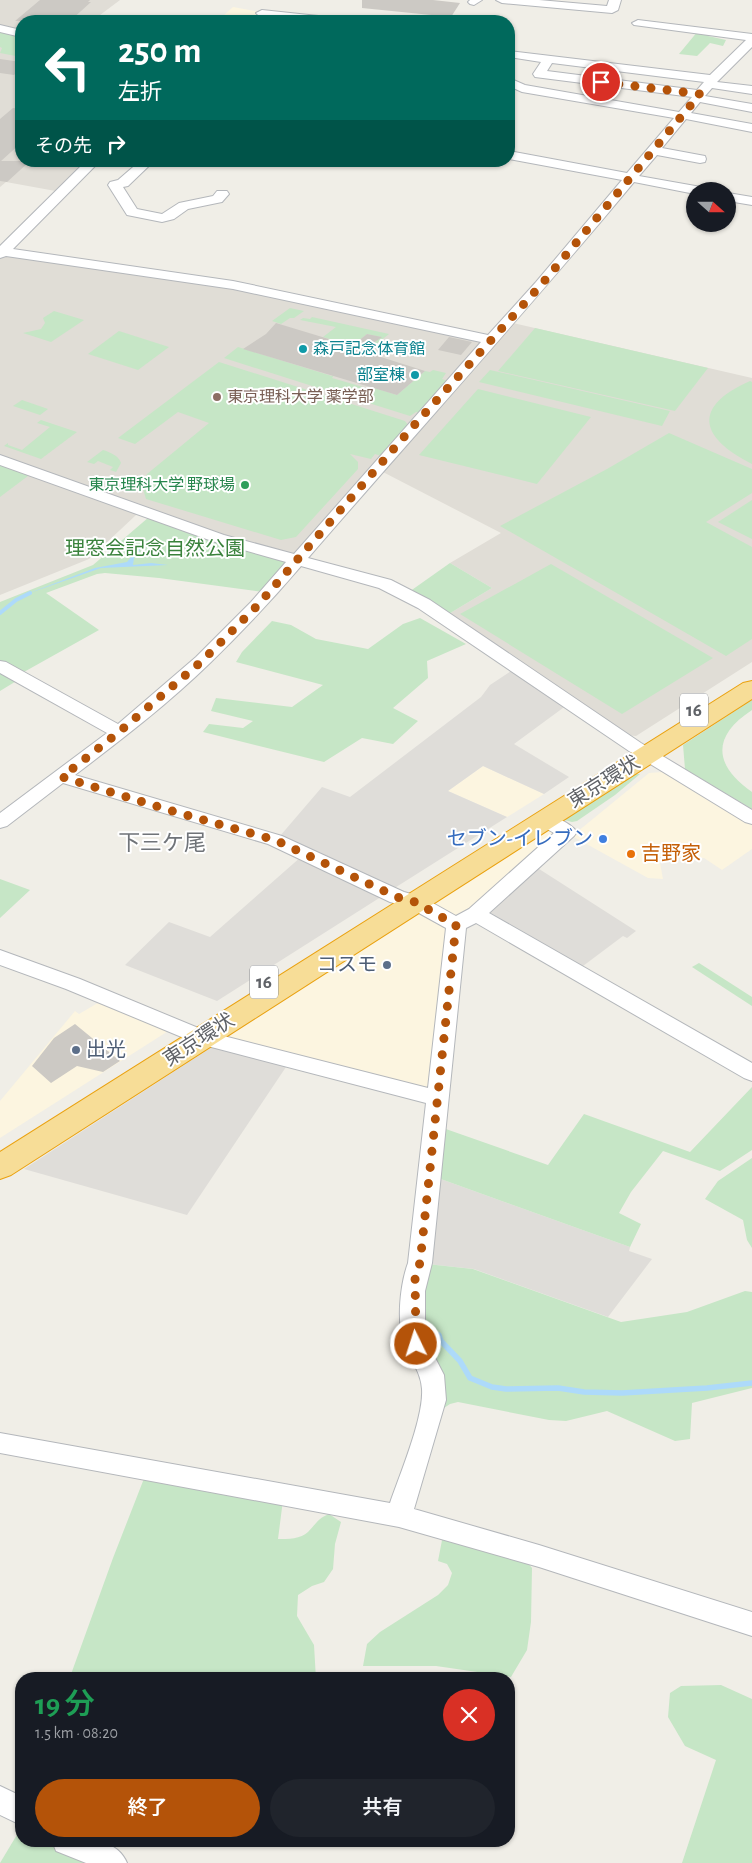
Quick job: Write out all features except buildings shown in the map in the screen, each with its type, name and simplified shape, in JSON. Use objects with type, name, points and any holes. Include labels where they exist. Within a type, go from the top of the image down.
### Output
[{"type":"highway","name":"東京環状","points":[[406,900],[545,820],[752,673]]},
{"type":"highway","name":"東京環状","points":[[0,1151],[195,1034],[641,751],[752,688]]},
{"type":"highway","name":"東京環状","points":[[0,1167],[195,1034]]},
{"type":"street","points":[[502,0],[612,9]]},
{"type":"street","points":[[258,15],[275,2]]},
{"type":"street","points":[[262,12],[287,15]]},
{"type":"street","points":[[638,23],[752,38]]},
{"type":"street","points":[[0,28],[15,32]]},
{"type":"street","points":[[0,822],[62,777],[119,732],[202,661],[257,606],[541,285],[681,116],[752,38]]},
{"type":"street","points":[[515,55],[711,82],[752,90]]},
{"type":"street","points":[[548,59],[539,74],[699,96],[752,108]]},
{"type":"street","points":[[728,63],[744,63]]},
{"type":"street","points":[[515,85],[522,88],[752,128]]},
{"type":"street","points":[[652,150],[700,159]]},
{"type":"street","points":[[515,156],[686,188]]},
{"type":"street","points":[[1,252],[88,167]]},
{"type":"street","points":[[141,167],[123,183],[115,185],[132,212],[162,218],[169,216],[184,206],[217,199],[222,194]]},
{"type":"street","points":[[736,199],[752,202]]},
{"type":"street","points":[[1,252],[225,284],[492,340]]},
{"type":"street","points":[[0,460],[218,538],[385,584],[424,604],[641,751],[752,818]]},
{"type":"street","points":[[0,666],[119,732]]},
{"type":"street","points":[[62,777],[275,840],[456,925],[476,914],[567,832],[545,820]]},
{"type":"street","points":[[476,914],[752,1074]]},
{"type":"street","points":[[399,1516],[433,1408],[435,1391],[433,1377],[416,1344],[414,1321],[415,1274],[420,1263],[456,925]]},
{"type":"street","points":[[0,957],[73,984],[195,1034],[438,1098]]},
{"type":"street","points":[[0,1443],[121,1467],[399,1516],[539,1556],[752,1624]]},
{"type":"street","points":[[0,1799],[15,1808]]},
{"type":"street","points":[[81,1847],[101,1855],[113,1863]]},
{"type":"shaded area","points":[[0,0],[120,0],[100,15],[15,15],[15,29],[0,25]]},
{"type":"shaded area","points":[[233,7],[260,12],[256,15],[224,15]]},
{"type":"shaded area","points":[[0,31],[15,35],[15,167],[84,167],[61,192],[6,182],[0,187]]},
{"type":"shaded area","name":"東京理科大学 薬学部","points":[[4,254],[207,282],[484,342],[297,553],[292,554],[225,536],[0,456],[0,258]]},
{"type":"shaded area","points":[[513,323],[752,378],[752,662],[636,736],[625,735],[524,664],[447,615],[492,588],[450,563],[501,533],[381,471]]},
{"type":"shaded area","points":[[0,463],[136,513],[136,515],[89,559],[0,595]]},
{"type":"shaded area","points":[[514,669],[567,705],[514,744],[569,777],[544,794],[483,766],[448,791],[507,817],[393,889],[280,836],[322,787],[350,797],[481,697],[490,685]]},
{"type":"shaded area","points":[[483,766],[544,794],[507,817],[448,791]]},
{"type":"shaded area","points":[[663,772],[752,824],[752,849],[722,870],[704,858],[659,857],[663,879],[648,878],[572,836],[649,773]]},
{"type":"shaded area","points":[[548,830],[553,831],[555,835],[465,918],[456,920],[430,906]]},
{"type":"shaded area","points":[[302,856],[384,895],[217,1001],[125,965],[169,922],[210,937]]},
{"type":"shaded area","points":[[536,867],[636,931],[627,938],[623,936],[579,969],[482,914]]},
{"type":"shaded area","points":[[423,911],[448,927],[429,1090],[223,1040]]},
{"type":"shaded area","points":[[103,1000],[173,1028],[0,1138],[0,1101],[75,1011],[79,1014]]},
{"type":"shaded area","points":[[215,1045],[288,1064],[187,1215],[24,1169]]},
{"type":"shaded area","points":[[438,1178],[630,1247],[629,1251],[652,1259],[608,1317],[474,1269],[427,1264]]},
{"type":"green space","points":[[0,31],[15,35],[15,56],[0,53],[2,48],[0,47]]},
{"type":"green space","points":[[698,31],[710,32],[708,36],[726,40],[723,46],[710,43],[697,56],[679,54]]},
{"type":"green space","points":[[290,308],[304,311],[281,324],[272,321]]},
{"type":"green space","points":[[54,311],[84,320],[51,342],[23,333],[41,329],[45,323],[43,318]]},
{"type":"green space","points":[[312,317],[389,334],[369,350],[366,349],[381,337],[367,334],[352,346],[323,337],[336,327],[300,320]]},
{"type":"green space","points":[[535,328],[708,368],[675,411],[498,371]]},
{"type":"green space","points":[[119,331],[169,347],[138,370],[88,354]]},
{"type":"green space","points":[[238,347],[332,376],[338,369],[332,378],[363,387],[350,398],[224,358]]},
{"type":"green space","points":[[219,362],[405,421],[408,425],[381,456],[375,454],[371,459],[350,454],[358,462],[358,469],[296,537],[281,540],[146,499],[140,485],[147,474],[209,423],[178,412],[135,444],[118,438]]},
{"type":"green space","points":[[433,370],[446,373],[442,379],[448,381],[420,413],[416,412],[410,416],[356,399],[371,387],[397,395],[425,371],[430,372]]},
{"type":"green space","points":[[490,370],[670,411],[662,426],[479,382]]},
{"type":"green space","points":[[750,381],[752,382],[752,464],[721,444],[713,433],[709,422],[711,412],[718,401],[731,391]]},
{"type":"green space","points":[[478,389],[591,417],[537,484],[419,455]]},
{"type":"green space","points":[[22,400],[48,409],[40,415],[13,406]]},
{"type":"green space","points":[[41,420],[77,432],[41,459],[4,446],[8,443],[8,445],[22,450],[50,427],[37,423]]},
{"type":"green space","points":[[669,433],[752,469],[752,493],[706,522],[752,547],[752,639],[726,656],[500,526],[607,469]]},
{"type":"green space","points":[[103,450],[114,455],[120,461],[121,463],[116,472],[110,470],[113,467],[98,461],[94,464],[87,462]]},
{"type":"green space","points":[[0,463],[26,472],[28,476],[0,497]]},
{"type":"green space","points":[[752,500],[752,539],[718,522]]},
{"type":"green space","name":"理窓会記念自然公園","points":[[149,517],[291,560],[263,592],[105,573],[97,574],[46,593],[99,630],[15,677],[18,680],[0,691],[0,602],[93,565]]},
{"type":"green space","points":[[450,563],[492,588],[447,615],[409,592]]},
{"type":"green space","points":[[551,564],[713,658],[622,714],[460,614]]},
{"type":"green space","points":[[420,618],[466,644],[427,661],[428,678],[393,708],[418,721],[393,744],[362,738],[324,762],[203,732],[209,724],[243,728],[253,721],[211,711],[216,698],[292,707],[323,685],[236,662],[242,652],[272,621],[291,625],[316,639],[368,649],[403,624]]},
{"type":"green space","points":[[752,700],[752,710],[730,730],[724,740],[722,751],[724,761],[730,771],[739,782],[752,792],[752,809],[685,769],[683,745]]},
{"type":"green space","points":[[635,774],[640,774],[615,795],[577,821],[564,820]]},
{"type":"green space","points":[[0,879],[30,890],[0,918]]},
{"type":"green space","points":[[699,963],[752,997],[752,1006],[692,967]]},
{"type":"green space","points":[[752,1087],[752,1150],[720,1171],[663,1151],[631,1192],[619,1213],[641,1224],[630,1247],[438,1178],[443,1128],[548,1165],[584,1114],[690,1152]]},
{"type":"green space","points":[[752,1158],[752,1248],[747,1240],[743,1220],[705,1199],[718,1181]]},
{"type":"green space","points":[[427,1264],[473,1269],[621,1322],[687,1312],[745,1291],[752,1292],[752,1388],[692,1403],[690,1439],[675,1441],[607,1411],[566,1421],[549,1420],[458,1402],[450,1404],[438,1412],[431,1360],[420,1317]]},
{"type":"green space","points":[[145,1476],[283,1500],[278,1539],[302,1536],[320,1519],[329,1514],[341,1522],[335,1544],[333,1569],[324,1582],[312,1586],[298,1595],[297,1616],[314,1645],[316,1672],[72,1672]]},
{"type":"green space","points":[[443,1535],[523,1557],[532,1568],[531,1622],[527,1650],[514,1672],[477,1672],[436,1666],[363,1666],[367,1644],[380,1632],[438,1595],[448,1585],[452,1573],[447,1564],[438,1561]]},
{"type":"green space","points":[[721,1685],[752,1699],[752,1863],[682,1863],[716,1760],[685,1746],[668,1717],[670,1693],[681,1686]]},
{"type":"green space","points":[[15,1838],[15,1847],[74,1847],[102,1863],[0,1863]]},
{"type":"water","points":[[139,548],[140,550],[134,558],[133,565],[151,563],[168,565],[101,568],[24,595],[95,568],[127,562]]},
{"type":"waterway","points":[[0,613],[16,600],[30,593]]},
{"type":"waterway","points":[[439,1335],[441,1341],[460,1361],[470,1378],[492,1387],[506,1389],[558,1388],[584,1392],[622,1393],[707,1388],[752,1383]]},
{"type":"place","name":"森戸記念体育館","points":[[303,349]]},
{"type":"place","name":"部室棟","points":[[415,375]]},
{"type":"place","name":"東京理科大学 薬学部","points":[[217,397]]},
{"type":"place","name":"東京理科大学 野球場","points":[[245,485]]},
{"type":"place","name":"セブン-イレブン","points":[[603,839]]},
{"type":"place","name":"吉野家","points":[[631,854]]},
{"type":"place","name":"コスモ","points":[[387,965]]},
{"type":"place","name":"出光","points":[[76,1050]]},
{"type":"district","name":"下三ケ尾","points":[[162,843]]},
{"type":"route","points":[[416,1344],[414,1321],[415,1274],[420,1263],[456,925],[415,902],[397,897],[275,840],[62,777],[119,732],[202,661],[257,606],[417,422],[541,285],[700,94],[601,82]]}]
